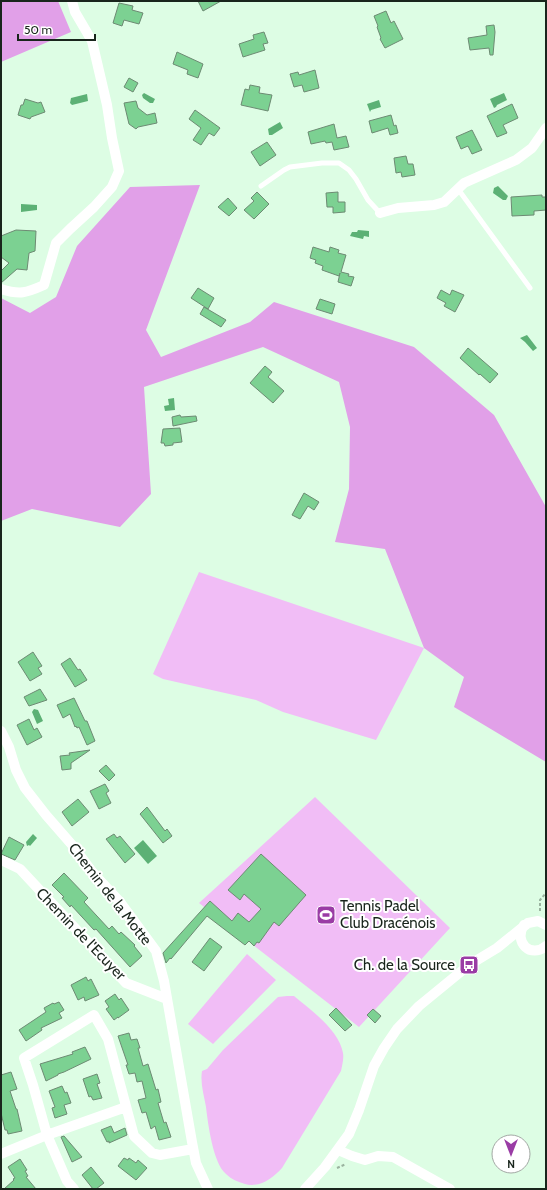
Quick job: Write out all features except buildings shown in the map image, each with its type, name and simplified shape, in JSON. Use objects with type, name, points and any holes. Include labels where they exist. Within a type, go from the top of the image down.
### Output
[{"type":"street","points":[[1,289],[9,293],[27,293],[44,285],[56,244],[70,229],[94,208],[112,187],[119,171],[107,105],[92,41],[75,12],[72,1]]},
{"type":"street","points":[[380,213],[398,208],[439,204],[444,202],[464,183],[516,160],[532,148],[546,128]]},
{"type":"street","name":"Chemin de la Motte","points":[[1,731],[16,770],[26,788],[93,873],[120,902],[156,951],[164,981],[196,1163],[208,1189]]},
{"type":"street","name":"Chemin de l'Ecuyer","points":[[1,860],[20,869],[126,983],[167,999]]},
{"type":"street","points":[[304,1189],[338,1150],[354,1124],[374,1066],[397,1029],[419,1006],[469,965],[497,948],[524,926],[533,921],[542,922],[546,925]]},
{"type":"street","points":[[524,926],[520,934],[524,946]]},
{"type":"street","points":[[497,948],[511,945],[524,946],[530,950],[540,950],[546,946]]},
{"type":"street","points":[[74,1189],[66,1181],[47,1134],[24,1058],[94,1016],[108,1039],[134,1136],[152,1153],[160,1156],[193,1149]]},
{"type":"street","points":[[1,1154],[47,1134],[126,1107]]},
{"type":"street","points":[[338,1150],[365,1160],[378,1156],[393,1157],[450,1189]]},
{"type":"lane","points":[[261,186],[290,167],[322,163],[339,163],[349,170],[356,178],[368,200],[380,213]]},
{"type":"lane","points":[[458,189],[530,288]]},
{"type":"path","points":[[540,913],[540,900],[546,893]]},
{"type":"shaded area","points":[[1,1],[58,1],[71,32],[1,62]]},
{"type":"shaded area","points":[[144,93],[155,99],[153,103],[150,103],[143,98],[142,95]]},
{"type":"shaded area","points":[[504,93],[507,100],[494,108],[490,99]]},
{"type":"shaded area","points":[[87,94],[88,101],[72,105],[70,103],[71,98]]},
{"type":"shaded area","points":[[379,100],[381,107],[371,110],[370,112],[367,104]]},
{"type":"shaded area","points":[[280,122],[283,128],[272,135],[269,135],[268,129]]},
{"type":"shaded area","points":[[200,185],[146,330],[161,357],[250,322],[274,302],[414,347],[494,415],[546,507],[546,762],[454,707],[464,677],[424,648],[385,549],[335,542],[349,489],[350,427],[339,382],[263,347],[144,387],[151,494],[120,527],[32,509],[1,521],[1,298],[30,313],[56,297],[77,246],[130,187]]},
{"type":"shaded area","points":[[498,186],[508,196],[506,200],[503,200],[493,193],[494,188]]},
{"type":"shaded area","points":[[21,204],[37,205],[37,210],[21,212]]},
{"type":"shaded area","points":[[358,230],[369,231],[369,237],[364,236],[363,239],[350,236],[352,232],[357,232]]},
{"type":"shaded area","points":[[527,335],[537,348],[533,351],[520,338]]},
{"type":"shaded area","points":[[174,398],[175,410],[165,411],[164,406],[169,405],[168,399]]},
{"type":"shaded area","points":[[199,572],[424,648],[376,740],[283,712],[256,700],[163,679],[153,674]]},
{"type":"shaded area","points":[[34,709],[38,710],[43,721],[37,724],[32,712]]},
{"type":"shaded area","name":"Tennis Padel Club Dracénois","points":[[315,797],[450,928],[359,1027],[199,903]]},
{"type":"shaded area","points":[[33,834],[37,838],[30,846],[27,846],[26,842]]},
{"type":"shaded area","points":[[143,840],[157,856],[148,864],[134,848]]},
{"type":"shaded area","points":[[247,954],[276,980],[213,1044],[188,1024]]},
{"type":"shaded area","points":[[294,996],[323,1021],[336,1036],[343,1053],[341,1071],[282,1168],[266,1181],[256,1185],[245,1184],[228,1176],[221,1169],[214,1152],[202,1084],[202,1071],[207,1069],[223,1050],[278,997]]},
{"type":"place","name":"Tennis Padel Club Dracénois","points":[[326,915]]},
{"type":"place","name":"Ch. de la Source","points":[[469,965]]}]
